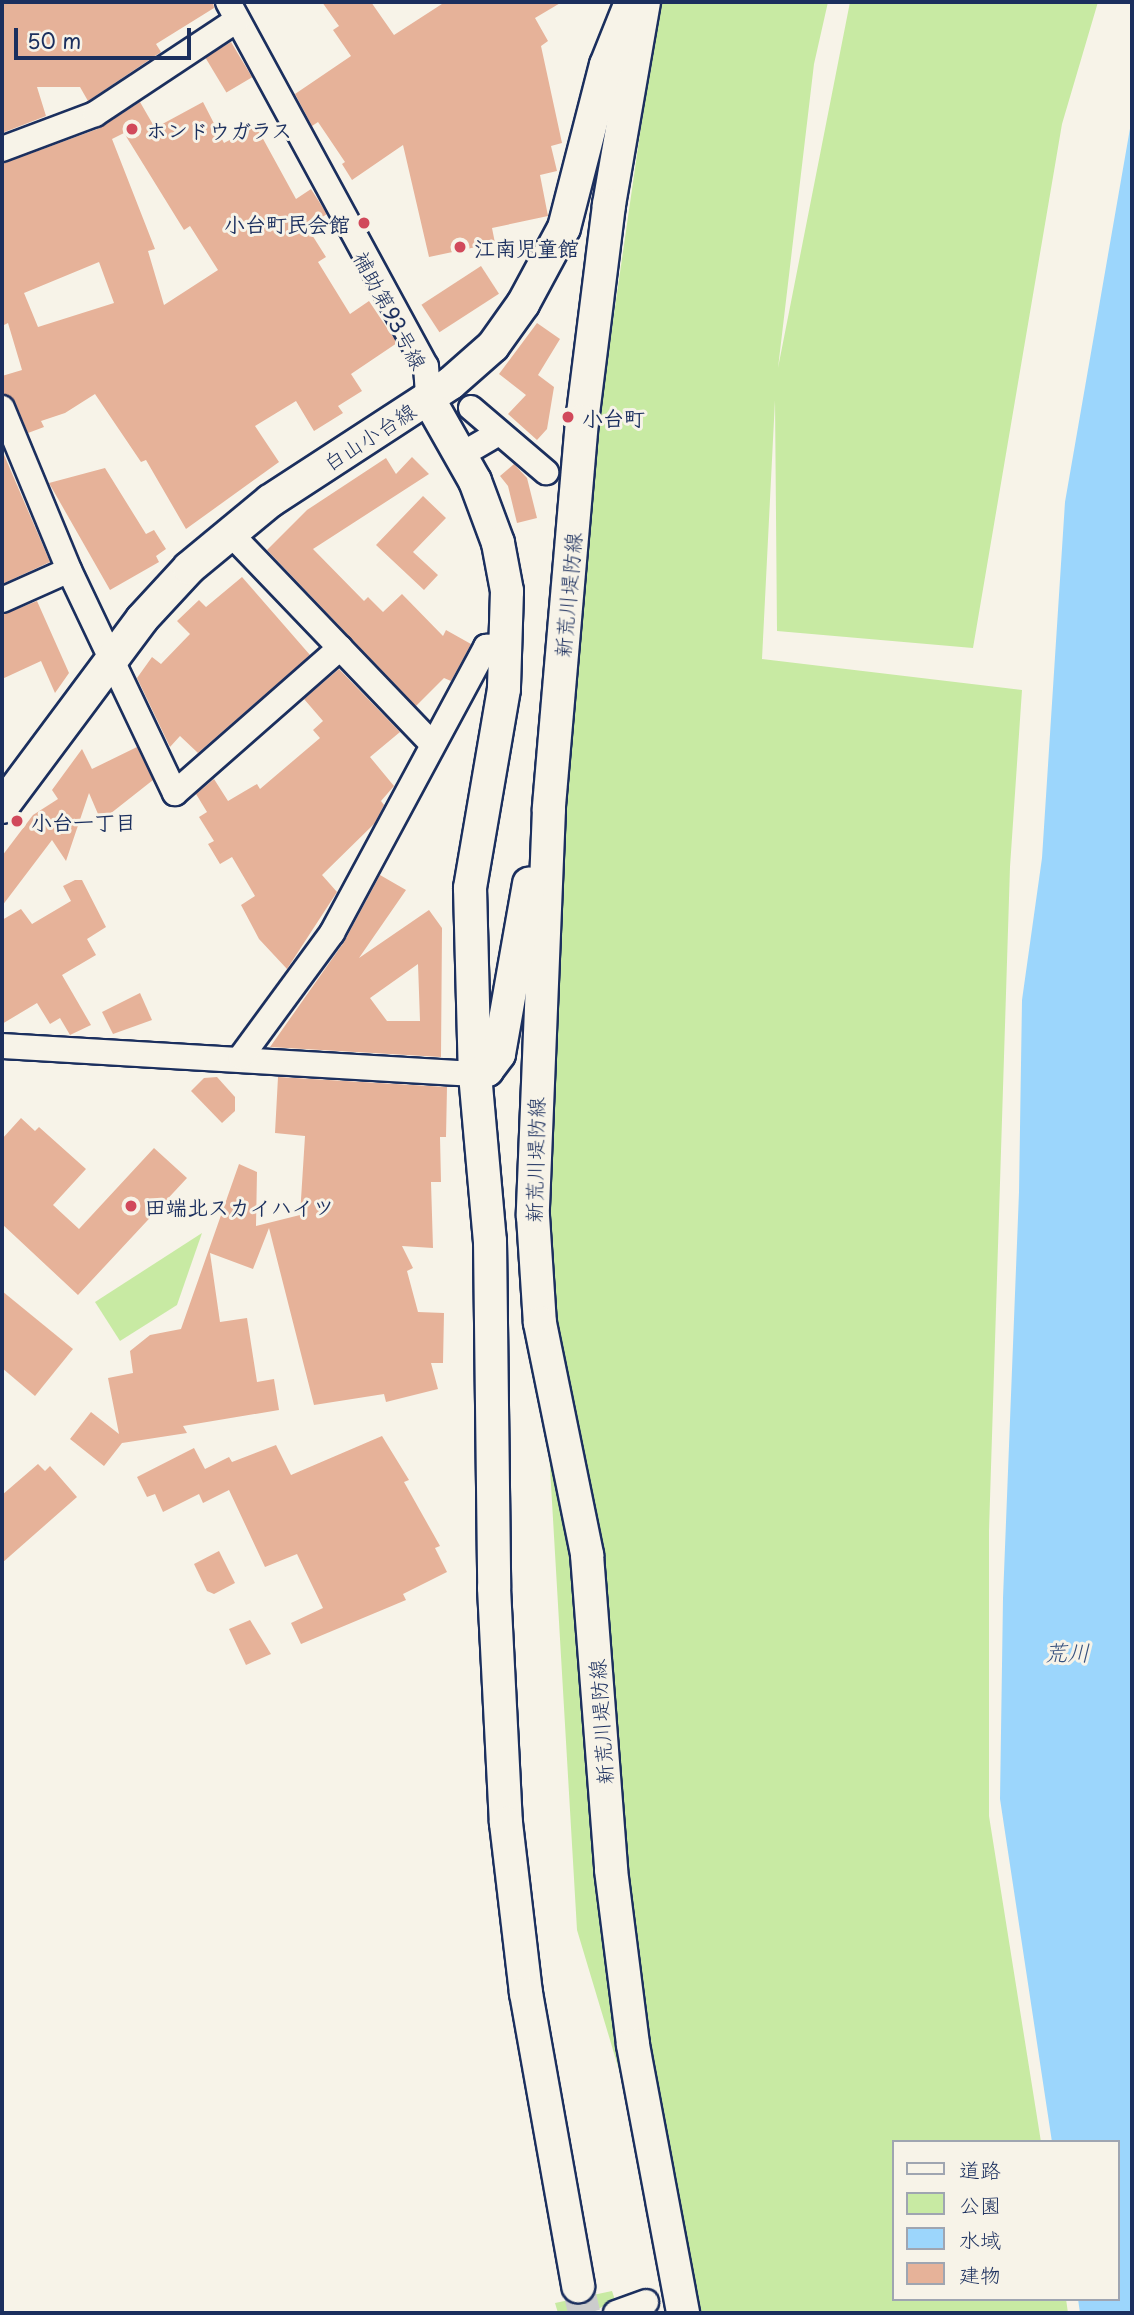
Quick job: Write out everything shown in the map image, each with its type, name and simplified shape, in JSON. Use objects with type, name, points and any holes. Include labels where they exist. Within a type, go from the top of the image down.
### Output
[{"type":"main road","name":"白山小台線","points":[[2,807],[111,660],[189,568],[229,532],[472,368],[493,346],[543,269],[575,196],[606,65],[632,2]]},
{"type":"main road","name":"新荒川堤防線","points":[[644,2],[609,205],[583,407],[549,809],[535,1096],[536,1284],[545,1358],[587,1555],[620,1950],[646,2124],[684,2313]]},
{"type":"main road","name":"新荒川堤防線","points":[[428,398],[461,455],[498,543],[507,591],[507,645],[470,888],[475,1074],[489,1202],[494,1588],[506,1823],[526,1993],[578,2286]]},
{"type":"main road","points":[[475,1074],[487,1069],[499,1054],[530,874],[549,809]]},
{"type":"street","name":"補助第93号線","points":[[237,9],[426,366],[428,398]]},
{"type":"street","points":[[2,149],[95,114],[237,9]]},
{"type":"street","points":[[2,408],[69,570],[175,793],[340,648]]},
{"type":"street","points":[[471,408],[546,472]]},
{"type":"street","points":[[461,455],[499,433]]},
{"type":"street","points":[[229,532],[432,744]]},
{"type":"street","points":[[2,600],[69,570]]},
{"type":"street","points":[[241,1056],[332,933],[388,835],[432,744],[486,647],[507,645]]},
{"type":"street","points":[[2,1046],[241,1056],[250,1062],[475,1074]]},
{"type":"street","points":[[615,2313],[646,2302]]},
{"type":"green space","points":[[659,2],[828,2],[814,64],[778,368],[850,2],[1098,2],[1062,124],[973,648],[777,631],[775,400],[762,659],[1022,690],[1010,867],[989,1531],[989,1816],[1041,2140],[892,2140],[892,2301],[1066,2301],[1068,2313],[692,2313],[577,1930],[545,1382],[552,929],[598,425]]},
{"type":"green space","points":[[202,1233],[177,1305],[120,1341],[95,1302]]},
{"type":"green space","points":[[612,2291],[615,2300],[591,2313],[558,2313],[555,2303]]},
{"type":"water","name":"荒川","points":[[1132,117],[1132,2313],[1080,2313],[1078,2301],[1120,2301],[1120,2140],[1052,2140],[1000,1799],[1003,1598],[1019,1192],[1022,1000],[1042,858],[1065,502]]},
{"type":"building","points":[[2,2],[213,2],[214,8],[156,44],[161,52],[88,101],[80,87],[37,87],[46,116],[2,133]]},
{"type":"building","points":[[322,2],[371,2],[394,35],[445,2],[562,2],[535,18],[548,41],[541,46],[562,143],[551,146],[557,171],[540,175],[548,216],[492,228],[495,243],[429,257],[403,145],[352,180],[342,164],[345,162],[318,122],[312,126],[295,94],[351,56],[333,30],[339,26]]},
{"type":"building","points":[[231,42],[252,77],[226,93],[205,57]]},
{"type":"building","points":[[140,102],[155,128],[203,102],[224,143],[256,126],[296,199],[311,189],[327,214],[307,227],[326,257],[318,262],[350,314],[369,301],[397,343],[351,374],[362,391],[338,406],[343,413],[314,431],[296,401],[255,426],[279,462],[186,529],[146,460],[141,462],[95,394],[65,413],[41,421],[44,427],[28,433],[15,402],[2,393],[2,376],[22,370],[8,323],[2,326],[2,164],[100,128]],"holes":[[[124,133],[184,230],[190,226],[218,270],[164,305],[148,251],[155,249],[112,139]],[[99,262],[114,303],[38,327],[24,293]]]},
{"type":"building","points":[[481,266],[499,294],[439,332],[421,305]]},
{"type":"building","points":[[537,323],[560,339],[538,375],[554,387],[547,429],[537,440],[508,414],[526,395],[499,374]]},
{"type":"building","points":[[2,450],[50,562],[2,584]]},
{"type":"building","points":[[412,457],[429,474],[313,549],[364,601],[368,597],[383,612],[402,594],[443,636],[446,630],[471,644],[451,681],[444,678],[416,706],[267,550],[307,510],[386,458],[396,474]]},
{"type":"building","points":[[514,464],[527,478],[537,518],[517,523],[508,486],[500,476]]},
{"type":"building","points":[[105,468],[146,534],[154,530],[166,549],[156,556],[159,562],[110,590],[49,483]]},
{"type":"building","points":[[423,496],[446,518],[413,552],[438,575],[424,590],[376,545]]},
{"type":"building","points":[[242,577],[310,655],[198,753],[180,736],[170,747],[137,678],[152,657],[161,664],[190,634],[177,621],[199,600],[206,607]]},
{"type":"building","points":[[37,601],[69,673],[55,693],[41,661],[2,679],[2,615]]},
{"type":"building","points":[[339,669],[400,732],[370,757],[394,786],[381,801],[384,805],[375,823],[322,875],[337,892],[287,969],[259,939],[241,905],[255,896],[232,857],[220,864],[208,844],[214,841],[199,817],[207,812],[196,794],[214,779],[228,801],[257,784],[260,789],[320,738],[313,730],[323,721],[304,699]]},
{"type":"building","points":[[137,747],[153,780],[101,821],[89,793],[66,861],[52,840],[2,906],[2,856],[33,815],[58,799],[52,790],[82,749],[92,769]]},
{"type":"building","points":[[380,875],[406,890],[359,958],[429,910],[442,928],[441,1057],[270,1047],[344,942]],"holes":[[[418,964],[420,1021],[387,1021],[370,998]]]},
{"type":"building","points":[[75,880],[82,880],[106,927],[87,939],[96,955],[62,975],[91,1025],[70,1035],[60,1018],[50,1024],[37,1003],[2,1024],[2,920],[21,909],[32,924],[71,901],[63,886]]},
{"type":"building","points":[[140,993],[152,1020],[113,1034],[102,1012]]},
{"type":"building","points":[[217,1077],[235,1097],[235,1111],[222,1123],[191,1091],[204,1078]]},
{"type":"building","points":[[278,1077],[447,1087],[446,1137],[440,1137],[441,1182],[431,1182],[433,1248],[402,1246],[413,1268],[407,1271],[418,1312],[444,1313],[443,1363],[431,1363],[438,1389],[386,1402],[384,1394],[314,1405],[269,1228],[253,1269],[210,1253],[220,1322],[247,1318],[257,1382],[274,1379],[279,1410],[183,1426],[187,1433],[122,1443],[104,1466],[70,1439],[91,1412],[119,1434],[108,1378],[133,1373],[130,1351],[150,1335],[181,1329],[239,1164],[257,1172],[256,1226],[300,1215],[305,1136],[275,1133]]},
{"type":"building","name":"田端北スカイハイツ","points":[[21,1118],[35,1131],[39,1127],[86,1169],[53,1205],[79,1229],[154,1148],[187,1178],[78,1295],[2,1224],[2,1139]]},
{"type":"building","points":[[2,1291],[73,1349],[35,1396],[2,1368]]},
{"type":"building","points":[[382,1436],[409,1480],[404,1482],[440,1546],[435,1548],[447,1572],[403,1594],[406,1600],[301,1644],[291,1623],[323,1608],[297,1554],[265,1567],[229,1490],[203,1503],[199,1494],[163,1512],[155,1494],[147,1497],[137,1477],[194,1448],[205,1469],[229,1457],[232,1462],[276,1445],[291,1475]]},
{"type":"building","points":[[38,1464],[45,1471],[50,1466],[77,1497],[2,1563],[2,1495]]},
{"type":"building","points":[[219,1551],[235,1583],[214,1594],[207,1591],[194,1564]]},
{"type":"building","points":[[250,1620],[271,1654],[246,1665],[229,1629]]},
{"type":"tunnel","points":[[578,2286],[584,2313]]},
{"type":"place","name":"ホンドウガラス","points":[[132,129]]},
{"type":"place","name":"小台町民会館","points":[[364,223]]},
{"type":"place","name":"江南児童館","points":[[460,247]]},
{"type":"place","name":"小台町","points":[[568,417]]},
{"type":"place","name":"小台一丁目","points":[[17,821]]},
{"type":"place","name":"田端北スカイハイツ","points":[[131,1206]]}]
